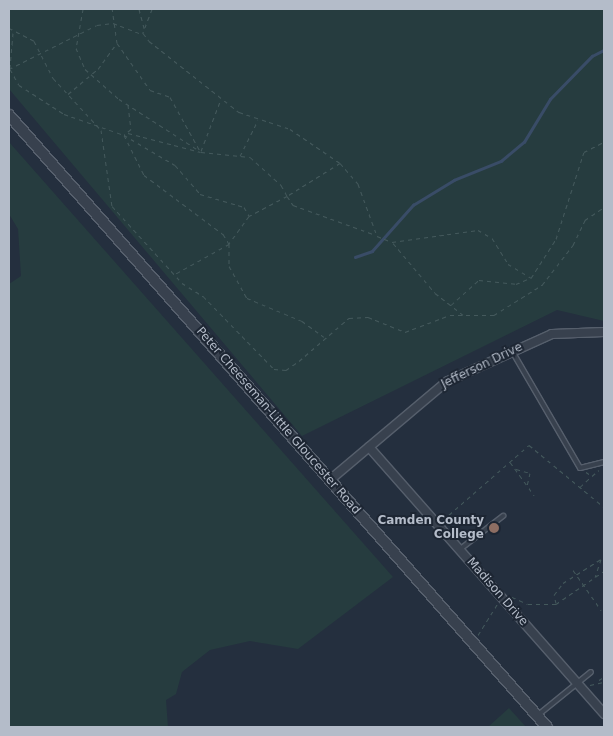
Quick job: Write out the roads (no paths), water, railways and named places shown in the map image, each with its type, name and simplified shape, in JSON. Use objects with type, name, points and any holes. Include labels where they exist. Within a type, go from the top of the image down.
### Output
[{"type":"street","name":"Peter Cheeseman-Little Gloucester Road","points":[[9,115],[331,479],[547,727]]},
{"type":"street","name":"Jefferson Drive","points":[[331,479],[446,382],[512,351],[562,331],[604,332]]},
{"type":"street","name":"Madison Drive","points":[[369,447],[440,523],[460,550],[604,714]]},
{"type":"lane","points":[[512,351],[580,468],[604,462]]},
{"type":"lane","points":[[460,550],[503,516]]},
{"type":"lane","points":[[537,716],[591,672]]},
{"type":"waterway","points":[[355,257],[372,251],[413,205],[454,180],[501,161],[524,142],[550,99],[592,56],[604,50]]},
{"type":"place","name":"Camden County College","points":[[494,528]]}]
